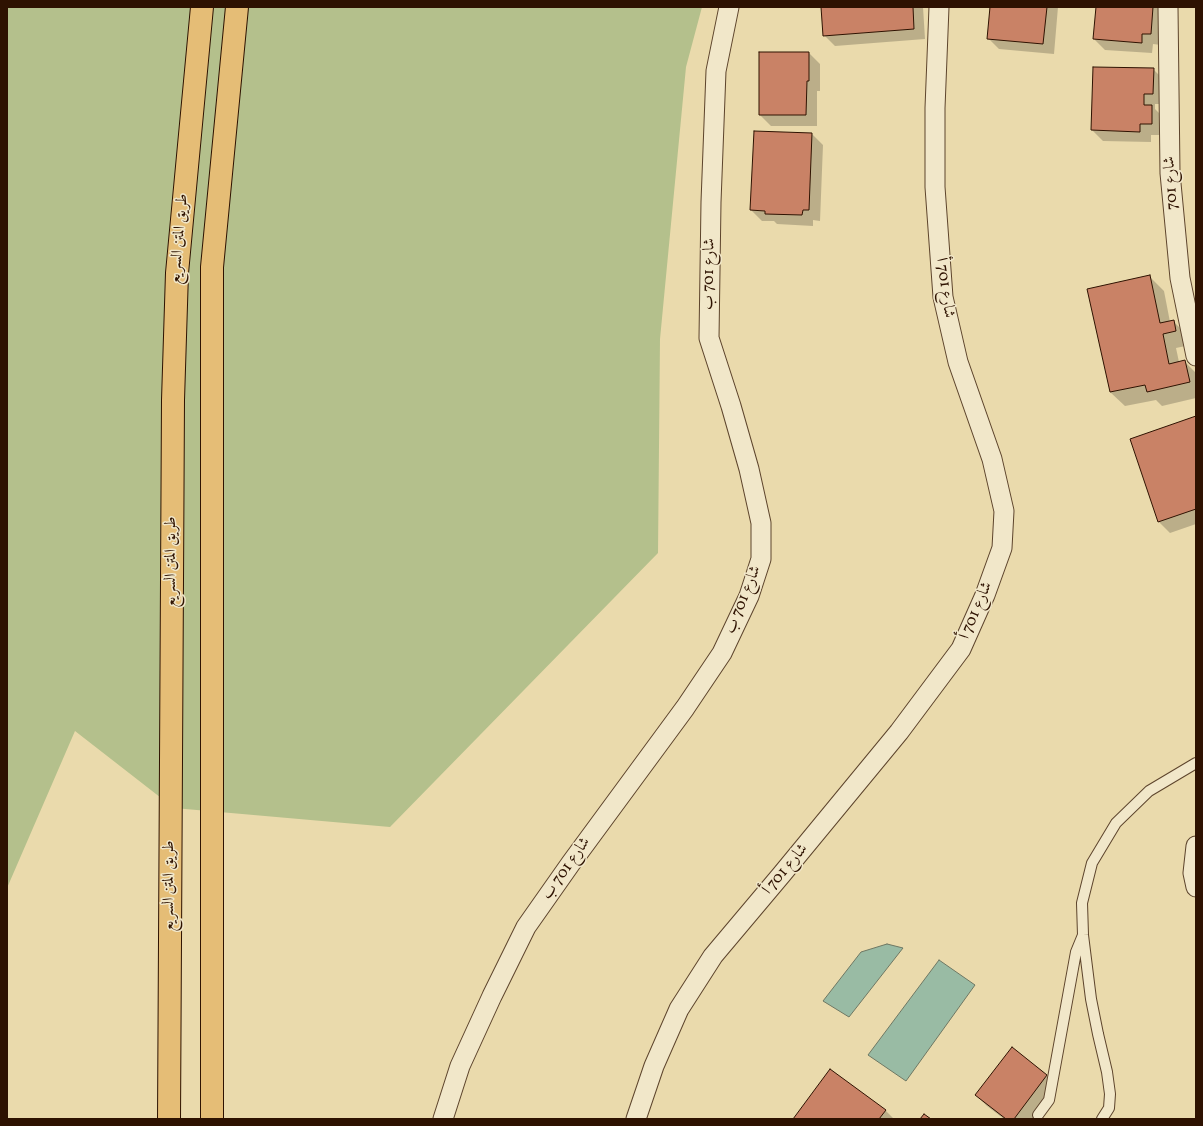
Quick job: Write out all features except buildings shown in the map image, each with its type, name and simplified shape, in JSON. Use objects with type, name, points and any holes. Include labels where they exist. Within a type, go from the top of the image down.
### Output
[{"type":"highway","name":"طريق المتن السريع","points":[[169,1119],[172,400],[176,273],[202,7]]},
{"type":"highway","points":[[212,1119],[212,267],[238,7]]},
{"type":"street","name":"شارع 701 ب","points":[[442,1119],[460,1066],[526,927],[685,708],[722,653],[750,596],[761,559],[761,523],[753,485],[732,406],[709,338],[711,202],[716,71],[729,7]]},
{"type":"street","name":"شارع 701 أ","points":[[636,1119],[654,1066],[679,1009],[713,956],[899,732],[961,649],[985,596],[1002,548],[1004,511],[993,466],[958,362],[943,296],[934,187],[939,7]]},
{"type":"street","name":"شارع 701","points":[[1168,7],[1170,173],[1180,278],[1196,356]]},
{"type":"street","points":[[1196,846],[1193,873],[1196,887]]},
{"type":"lane","points":[[1102,1119],[1109,1108],[1110,1094],[1107,1072],[1091,999],[1083,935],[1082,903],[1092,863],[1116,823],[1149,791],[1196,763]]},
{"type":"lane","points":[[1038,1115],[1048,1100],[1050,1094],[1076,952],[1083,935]]},
{"type":"shaded area","points":[[7,7],[702,7],[686,67],[660,339],[658,553],[390,827],[174,808],[75,731],[7,888]]},
{"type":"shaded area","points":[[887,944],[903,948],[849,1017],[823,1001],[861,952]]},
{"type":"shaded area","points":[[939,960],[975,985],[906,1081],[868,1055]]}]
